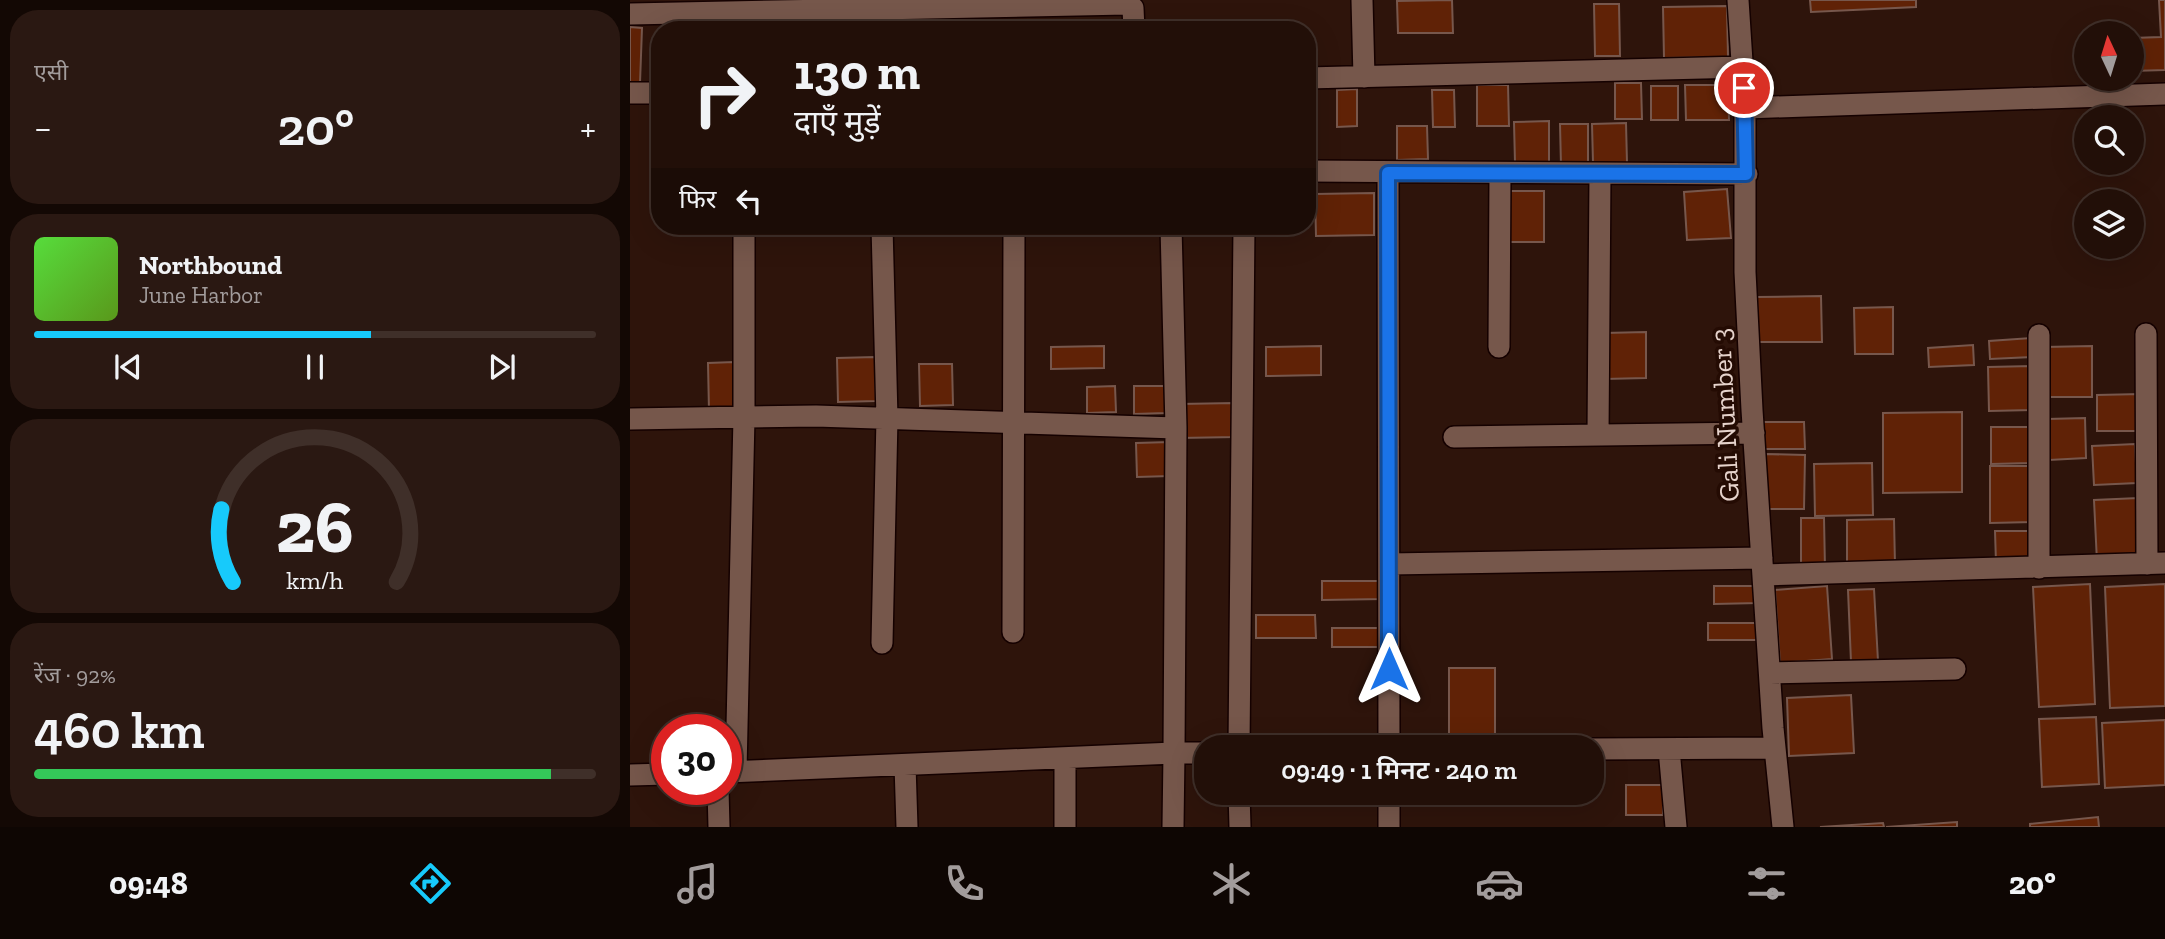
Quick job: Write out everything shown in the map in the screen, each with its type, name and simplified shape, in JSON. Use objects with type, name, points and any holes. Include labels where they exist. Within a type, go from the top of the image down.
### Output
[{"type":"street","points":[[1362,0],[1364,77]]},
{"type":"street","name":"Gali Number 3","points":[[1738,0],[1745,108],[1745,272],[1775,748],[1783,827]]},
{"type":"street","points":[[630,14],[1127,4],[1133,8],[1134,21]]},
{"type":"street","points":[[1316,78],[1743,67]]},
{"type":"street","points":[[630,93],[651,93]]},
{"type":"street","points":[[1745,108],[2165,94]]},
{"type":"street","points":[[1316,171],[1746,174]]},
{"type":"street","points":[[1388,173],[1389,735]]},
{"type":"street","points":[[1499,346],[1500,174]]},
{"type":"street","points":[[1598,435],[1600,174]]},
{"type":"street","points":[[733,714],[744,417],[744,235]]},
{"type":"street","points":[[882,235],[887,418],[882,643]]},
{"type":"street","points":[[1013,632],[1014,235]]},
{"type":"street","points":[[1171,235],[1176,428],[1173,827]]},
{"type":"street","points":[[1239,735],[1244,235]]},
{"type":"street","points":[[1389,564],[2039,568],[2156,564],[2146,334]]},
{"type":"street","points":[[2039,335],[2039,568]]},
{"type":"street","points":[[630,419],[816,416],[1176,428]]},
{"type":"street","points":[[1454,437],[1754,433]]},
{"type":"street","points":[[1770,673],[1955,669]]},
{"type":"street","points":[[1604,750],[1775,748]]},
{"type":"street","points":[[1669,749],[1676,827]]},
{"type":"street","points":[[742,771],[1194,753]]},
{"type":"street","points":[[1065,758],[1065,827]]},
{"type":"street","points":[[905,765],[907,827]]},
{"type":"street","points":[[630,775],[651,774]]},
{"type":"street","points":[[718,805],[719,827]]},
{"type":"street","points":[[1240,805],[1240,827]]},
{"type":"street","points":[[1389,805],[1389,827]]},
{"type":"building","points":[[1452,0],[1453,33],[1398,33],[1397,1]]},
{"type":"building","points":[[1810,0],[1916,0],[1916,7],[1811,12]]},
{"type":"building","points":[[2159,0],[2165,0],[2165,70],[2144,71],[2144,38],[2161,37]]},
{"type":"building","points":[[1594,4],[1619,4],[1620,56],[1595,56]]},
{"type":"building","points":[[1727,6],[1728,57],[1664,58],[1663,7]]},
{"type":"building","points":[[630,27],[642,28],[640,83],[630,83]]},
{"type":"building","points":[[1615,83],[1641,83],[1642,119],[1615,119]]},
{"type":"building","points":[[1477,85],[1508,85],[1509,126],[1477,126]]},
{"type":"building","points":[[1685,85],[1728,85],[1729,120],[1686,120]]},
{"type":"building","points":[[1651,86],[1678,86],[1678,120],[1651,120]]},
{"type":"building","points":[[1357,89],[1357,126],[1337,127],[1337,90]]},
{"type":"building","points":[[1432,90],[1454,90],[1455,127],[1433,127]]},
{"type":"building","points":[[1549,121],[1549,163],[1515,163],[1514,122]]},
{"type":"building","points":[[1626,123],[1627,163],[1593,163],[1592,124]]},
{"type":"building","points":[[1560,124],[1588,124],[1588,165],[1561,166]]},
{"type":"building","points":[[1397,126],[1427,126],[1428,159],[1397,160]]},
{"type":"building","points":[[1727,189],[1731,238],[1687,240],[1684,192]]},
{"type":"building","points":[[1509,191],[1544,191],[1544,242],[1509,242]]},
{"type":"building","points":[[1374,193],[1374,235],[1316,236],[1316,194]]},
{"type":"building","points":[[1821,296],[1822,342],[1758,342],[1757,297]]},
{"type":"building","points":[[1893,307],[1893,354],[1855,354],[1854,308]]},
{"type":"building","points":[[1646,332],[1646,378],[1604,379],[1604,333]]},
{"type":"building","points":[[2031,338],[2032,357],[1990,359],[1989,341]]},
{"type":"building","points":[[1973,345],[1974,365],[1929,367],[1928,348]]},
{"type":"building","points":[[1104,346],[1104,368],[1051,369],[1051,347]]},
{"type":"building","points":[[1321,346],[1321,375],[1266,376],[1266,347]]},
{"type":"building","points":[[2092,346],[2092,397],[2045,397],[2044,347]]},
{"type":"building","points":[[875,357],[876,401],[838,402],[837,358]]},
{"type":"building","points":[[734,362],[734,411],[709,411],[708,363]]},
{"type":"building","points":[[919,364],[952,364],[953,405],[920,406]]},
{"type":"building","points":[[2032,366],[2032,410],[1989,411],[1988,367]]},
{"type":"building","points":[[1115,386],[1116,412],[1087,413],[1087,387]]},
{"type":"building","points":[[1134,386],[1165,386],[1166,413],[1134,414]]},
{"type":"building","points":[[2141,394],[2141,431],[2097,431],[2097,395]]},
{"type":"building","points":[[1235,403],[1236,437],[1179,438],[1179,404]]},
{"type":"building","points":[[1962,412],[1962,492],[1883,493],[1883,413]]},
{"type":"building","points":[[2085,418],[2086,458],[2049,460],[2047,419]]},
{"type":"building","points":[[1763,422],[1804,422],[1805,449],[1764,449]]},
{"type":"building","points":[[1991,427],[2030,427],[2031,463],[1991,464]]},
{"type":"building","points":[[1170,442],[1170,476],[1137,477],[1136,443]]},
{"type":"building","points":[[2135,444],[2137,483],[2094,485],[2092,446]]},
{"type":"building","points":[[1765,454],[1805,455],[1804,509],[1764,509]]},
{"type":"building","points":[[1872,463],[1873,515],[1815,516],[1814,464]]},
{"type":"building","points":[[1990,466],[2033,466],[2033,522],[1990,523]]},
{"type":"building","points":[[2138,498],[2141,560],[2097,562],[2094,500]]},
{"type":"building","points":[[1801,518],[1824,518],[1825,569],[1801,569]]},
{"type":"building","points":[[1894,519],[1895,565],[1847,566],[1847,520]]},
{"type":"building","points":[[1995,531],[2032,531],[2033,562],[1996,563]]},
{"type":"building","points":[[1322,581],[1383,581],[1383,599],[1322,600]]},
{"type":"building","points":[[2090,584],[2095,704],[2039,707],[2033,587]]},
{"type":"building","points":[[2165,584],[2165,706],[2110,708],[2105,587]]},
{"type":"building","points":[[1714,586],[1757,586],[1758,603],[1714,604]]},
{"type":"building","points":[[1827,586],[1832,659],[1780,663],[1775,590]]},
{"type":"building","points":[[1874,589],[1878,661],[1851,662],[1848,590]]},
{"type":"building","points":[[1256,615],[1315,615],[1316,638],[1256,638]]},
{"type":"building","points":[[1708,623],[1757,623],[1757,640],[1708,640]]},
{"type":"building","points":[[1332,628],[1385,628],[1385,647],[1332,647]]},
{"type":"building","points":[[1449,668],[1495,668],[1495,735],[1449,735]]},
{"type":"building","points":[[1851,695],[1854,753],[1789,756],[1787,698]]},
{"type":"building","points":[[2096,717],[2099,784],[2042,787],[2039,719]]},
{"type":"building","points":[[2165,720],[2165,785],[2105,788],[2102,723]]},
{"type":"building","points":[[1626,785],[1663,785],[1663,815],[1626,815]]},
{"type":"building","points":[[2098,817],[2099,827],[2030,827],[2030,824]]},
{"type":"building","points":[[1957,822],[1957,827],[1886,827]]},
{"type":"building","points":[[1883,823],[1884,827],[1820,827]]},
{"type":"route","points":[[1389,669],[1388,173],[1746,174],[1744,88]]}]
